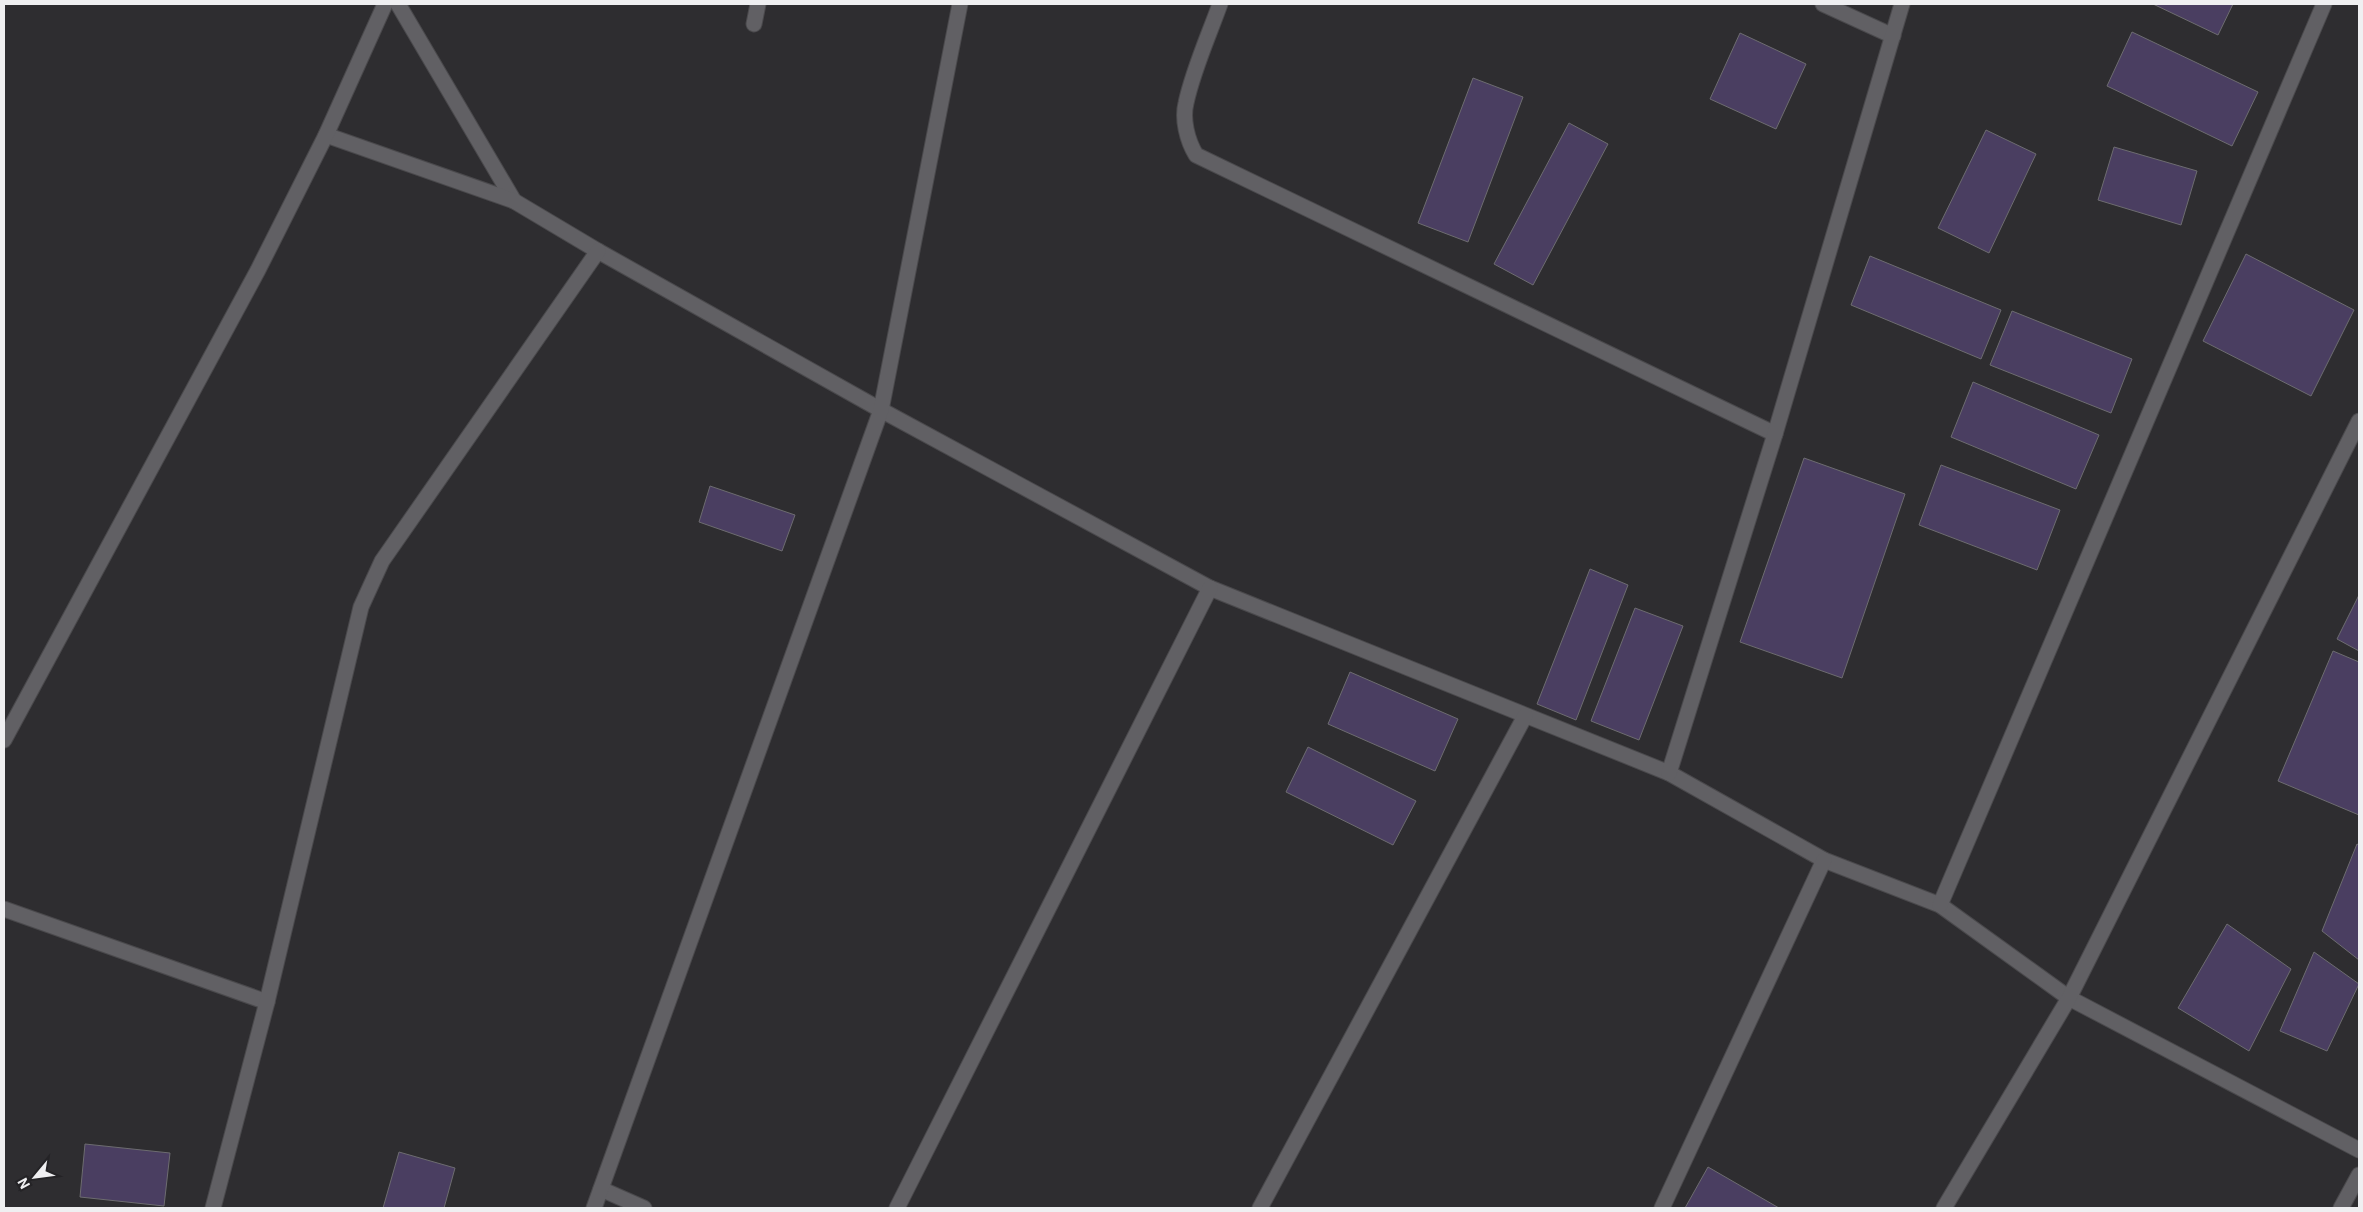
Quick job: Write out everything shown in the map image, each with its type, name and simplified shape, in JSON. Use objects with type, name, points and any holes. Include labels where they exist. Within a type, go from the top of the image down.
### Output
[{"type":"street","points":[[4,740],[253,279],[326,135],[385,4]]},
{"type":"street","points":[[398,4],[514,201]]},
{"type":"street","points":[[754,24],[758,4]]},
{"type":"street","points":[[594,1208],[881,410],[960,4]]},
{"type":"street","points":[[1220,4],[1185,104],[1186,131],[1190,146],[1196,155],[1776,434]]},
{"type":"street","points":[[1823,4],[1893,36]]},
{"type":"street","points":[[1669,773],[1776,434],[1902,4]]},
{"type":"street","points":[[1940,905],[2324,4]]},
{"type":"street","points":[[326,135],[514,201],[598,251],[881,410],[1210,588],[1669,773],[1824,860],[1940,905],[2069,998],[2359,1150]]},
{"type":"street","points":[[213,1208],[267,1002],[361,607],[382,561],[598,251]]},
{"type":"street","points":[[1944,1208],[2069,998],[2359,421]]},
{"type":"street","points":[[897,1208],[1210,588]]},
{"type":"street","points":[[1260,1208],[1525,716]]},
{"type":"street","points":[[1662,1208],[1824,860]]},
{"type":"street","points":[[4,909],[267,1002]]},
{"type":"street","points":[[2341,1208],[2359,1175]]},
{"type":"street","points":[[601,1189],[644,1208]]},
{"type":"building","points":[[2153,4],[2233,4],[2218,35]]},
{"type":"building","points":[[2132,32],[2258,92],[2232,146],[2107,86]]},
{"type":"building","points":[[1740,33],[1806,64],[1776,129],[1710,99]]},
{"type":"building","points":[[1473,78],[1523,97],[1468,242],[1418,223]]},
{"type":"building","points":[[1569,123],[1608,144],[1533,285],[1494,264]]},
{"type":"building","points":[[1986,130],[2036,154],[1989,253],[1938,228]]},
{"type":"building","points":[[2114,147],[2197,171],[2181,225],[2098,200]]},
{"type":"building","points":[[2246,254],[2354,310],[2311,396],[2203,341]]},
{"type":"building","points":[[1870,256],[2001,310],[1981,359],[1851,305]]},
{"type":"building","points":[[2012,311],[2132,359],[2111,413],[1990,365]]},
{"type":"building","points":[[1973,382],[2099,435],[2076,489],[1951,437]]},
{"type":"building","points":[[1804,458],[1905,494],[1842,678],[1740,642]]},
{"type":"building","points":[[1941,465],[2060,510],[2037,570],[1919,525]]},
{"type":"building","points":[[710,486],[795,515],[782,551],[699,522]]},
{"type":"building","points":[[1590,569],[1628,585],[1576,720],[1537,704]]},
{"type":"building","points":[[2359,595],[2359,651],[2337,639]]},
{"type":"building","points":[[1635,608],[1683,626],[1639,740],[1591,721]]},
{"type":"building","points":[[2333,651],[2359,662],[2359,815],[2278,781]]},
{"type":"building","points":[[1350,672],[1458,719],[1435,771],[1328,724]]},
{"type":"building","points":[[1308,747],[1416,801],[1393,845],[1286,792]]},
{"type":"building","points":[[2357,844],[2359,845],[2359,960],[2322,931]]},
{"type":"building","points":[[2227,924],[2291,969],[2249,1051],[2178,1008]]},
{"type":"building","points":[[2314,952],[2359,984],[2327,1051],[2280,1031]]},
{"type":"building","points":[[85,1144],[170,1153],[164,1206],[80,1197]]},
{"type":"building","points":[[399,1152],[455,1168],[444,1208],[383,1208]]},
{"type":"building","points":[[1708,1167],[1779,1208],[1685,1208]]}]
